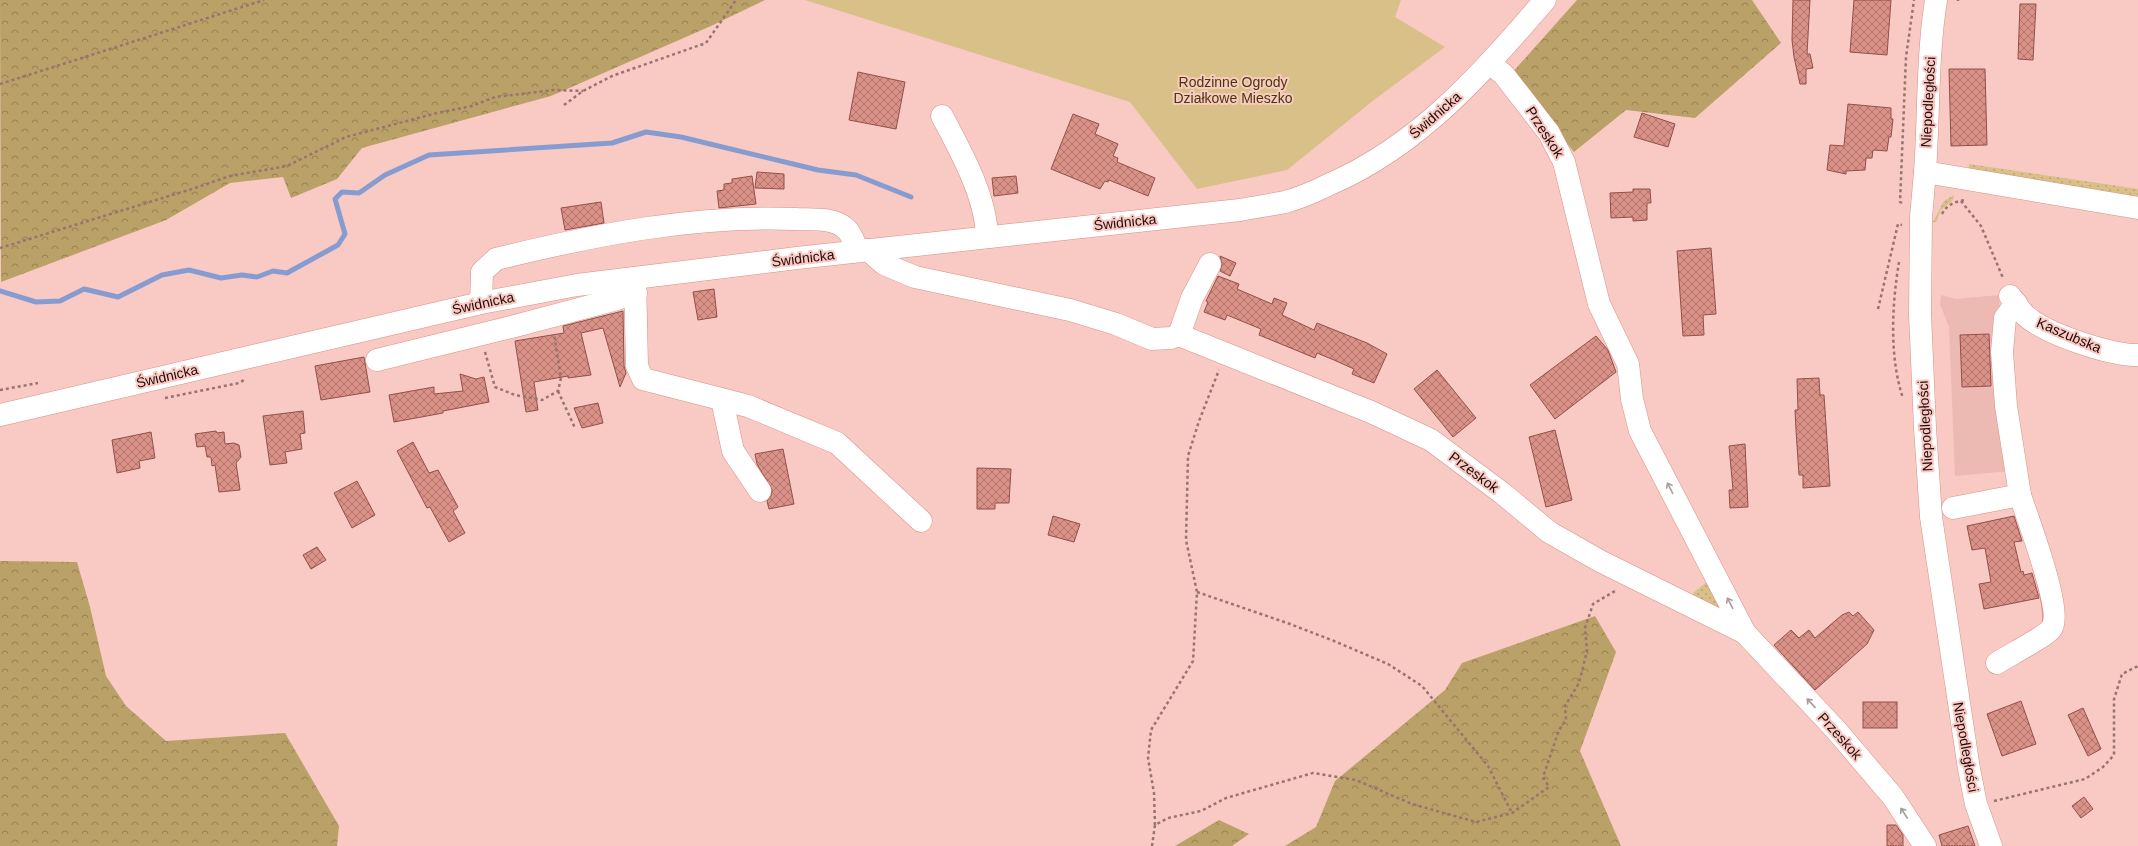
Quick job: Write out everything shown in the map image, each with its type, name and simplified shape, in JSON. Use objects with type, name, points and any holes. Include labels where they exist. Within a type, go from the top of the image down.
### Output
[{"type":"street","name":"Świdnicka","points":[[0,415],[481,303],[577,285],[635,286],[863,251],[1240,210],[1286,202],[1353,174],[1384,156],[1417,132],[1451,103],[1490,63],[1545,0]]},
{"type":"street","name":"Niepodległości","points":[[1936,0],[1928,87],[1925,172],[1921,217],[1920,314],[1925,428],[1931,517],[1969,769],[1976,804],[1991,846]]},
{"type":"street","name":"Przeskok","points":[[1490,63],[1504,75],[1549,133],[1564,162],[1599,304],[1628,364],[1632,399],[1640,430],[1745,633],[1836,730],[1893,797],[1925,846]]},
{"type":"street","points":[[942,116],[971,172],[986,222],[987,237]]},
{"type":"street","points":[[1925,172],[2138,208]]},
{"type":"street","points":[[481,303],[482,272],[496,259],[618,233],[696,222],[756,218],[825,219],[845,228],[863,251],[884,264],[915,277],[1070,310],[1116,324],[1152,339],[1171,338],[1184,336],[1192,298],[1210,264]]},
{"type":"street","points":[[377,360],[617,300],[635,286]]},
{"type":"street","points":[[635,286],[637,366],[643,379],[748,406],[837,443],[921,521]]},
{"type":"street","points":[[1997,663],[2051,629],[2054,619],[2052,595],[2020,495],[2006,406],[2002,352],[2005,318],[2013,299]]},
{"type":"street","name":"Kaszubska","points":[[2013,299],[2023,314],[2047,329],[2094,348],[2138,355]]},
{"type":"street","name":"Przeskok","points":[[1184,336],[1371,412],[1431,440],[1502,493],[1549,532],[1621,571],[1745,633]]},
{"type":"street","points":[[722,400],[734,451],[760,491]]},
{"type":"street","points":[[1953,508],[2020,495]]},
{"type":"path","points":[[0,84],[264,0]]},
{"type":"path","points":[[564,105],[583,91],[612,76],[706,43],[736,0]]},
{"type":"path","points":[[0,248],[230,176],[287,166],[346,137],[414,119],[472,106],[495,97],[554,90],[583,91]]},
{"type":"path","points":[[1961,201],[1981,226],[2013,299]]},
{"type":"path","points":[[1878,309],[1898,224],[1905,226]]},
{"type":"path","points":[[550,316],[562,378],[558,391],[575,428]]},
{"type":"path","points":[[482,334],[486,360],[495,387],[515,395],[542,400],[558,391]]},
{"type":"path","points":[[1152,846],[1155,825],[1154,793],[1148,758],[1151,730],[1193,661],[1197,592],[1186,540],[1188,456],[1199,421],[1225,353]]},
{"type":"path","points":[[0,390],[38,383]]},
{"type":"path","points":[[1155,825],[1168,818],[1202,811],[1226,798],[1313,773],[1356,780],[1412,804],[1476,822],[1512,812],[1549,787],[1543,777],[1559,730],[1566,720],[1565,706],[1578,683],[1587,651],[1585,628],[1593,604],[1613,593],[1618,586],[1621,571]]},
{"type":"path","points":[[1197,592],[1334,641],[1388,664],[1422,686],[1488,766],[1512,812]]},
{"type":"path","points":[[1991,802],[2085,779],[2103,767],[2114,755],[2114,699],[2122,674],[2138,666]]},
{"type":"shaded area","points":[[1941,295],[1956,299],[1998,295],[2001,313],[2011,471],[1955,476],[1949,327],[1940,304]]},
{"type":"green space","points":[[0,0],[765,0],[711,26],[551,96],[362,148],[337,179],[291,198],[283,177],[230,183],[166,220],[1,282]]},
{"type":"green space","name":"Rodzinne Ogrody Działkowe Mieszko","points":[[805,0],[1401,0],[1395,17],[1445,47],[1374,100],[1287,170],[1197,189],[1130,102]]},
{"type":"green space","points":[[1577,0],[1752,0],[1781,43],[1695,118],[1626,110],[1574,152],[1511,74]]},
{"type":"green space","points":[[1969,164],[2138,189],[2138,197],[1968,170]]},
{"type":"green space","points":[[1954,195],[1953,200],[1941,210],[1936,222],[1933,222],[1944,201]]},
{"type":"green space","points":[[0,561],[77,562],[90,607],[106,676],[126,706],[166,741],[285,733],[339,826],[337,846],[0,846]]},
{"type":"green space","points":[[1707,582],[1729,612],[1692,597],[1693,593]]},
{"type":"green space","points":[[1595,616],[1616,652],[1580,751],[1621,846],[1285,846],[1316,827],[1335,781],[1445,690],[1462,663]]},
{"type":"green space","points":[[1219,820],[1249,834],[1232,846],[1175,846]]},
{"type":"building","points":[[1793,0],[1810,0],[1807,54],[1810,54],[1813,68],[1806,69],[1806,84],[1800,84],[1794,57],[1792,40]]},
{"type":"building","points":[[1854,0],[1891,0],[1887,55],[1850,52]]},
{"type":"building","points":[[2020,4],[2036,4],[2033,60],[2018,59]]},
{"type":"building","points":[[1949,69],[1985,69],[1987,145],[1951,146]]},
{"type":"building","points":[[858,72],[905,82],[896,129],[849,120]]},
{"type":"building","points":[[1848,104],[1891,108],[1891,119],[1893,119],[1891,137],[1889,137],[1887,151],[1873,150],[1872,158],[1866,158],[1865,170],[1846,171],[1846,174],[1827,170],[1830,145],[1844,146]]},
{"type":"building","points":[[1642,113],[1675,124],[1668,147],[1634,137]]},
{"type":"building","points":[[1073,114],[1099,124],[1095,134],[1118,144],[1113,156],[1118,158],[1117,162],[1155,178],[1148,196],[1109,180],[1108,182],[1105,181],[1100,189],[1051,169]]},
{"type":"building","points":[[757,172],[784,174],[784,189],[755,188]]},
{"type":"building","points":[[752,176],[756,204],[719,208],[717,191],[724,190],[724,184],[732,183],[732,179]]},
{"type":"building","points":[[1016,176],[1018,193],[994,196],[992,178]]},
{"type":"building","points":[[1633,189],[1650,189],[1651,203],[1647,203],[1647,220],[1633,221],[1633,217],[1611,218],[1610,193],[1633,192]]},
{"type":"building","points":[[601,202],[604,223],[565,230],[561,208]]},
{"type":"building","points":[[1711,248],[1716,314],[1703,315],[1704,335],[1683,336],[1677,251]]},
{"type":"building","points":[[1220,256],[1236,263],[1230,276],[1220,271],[1222,264]]},
{"type":"building","points":[[1218,276],[1239,284],[1237,289],[1272,304],[1274,298],[1287,303],[1282,315],[1314,330],[1317,323],[1367,343],[1387,354],[1374,383],[1352,374],[1354,369],[1334,360],[1317,353],[1315,358],[1259,335],[1261,329],[1227,315],[1225,320],[1204,312],[1208,302],[1206,301]]},
{"type":"building","points":[[714,289],[717,317],[698,320],[693,292]]},
{"type":"building","points":[[623,311],[624,366],[626,373],[620,387],[603,328],[581,333],[591,375],[568,378],[568,376],[534,382],[538,410],[526,412],[515,341],[564,333],[563,326]]},
{"type":"building","points":[[1989,334],[1991,386],[1962,387],[1960,335]]},
{"type":"building","points":[[1596,336],[1608,350],[1616,372],[1555,419],[1530,385]]},
{"type":"building","points":[[364,357],[370,392],[321,400],[315,366]]},
{"type":"building","points":[[1437,370],[1476,418],[1453,437],[1414,389]]},
{"type":"building","points":[[460,374],[476,379],[484,377],[489,402],[443,411],[443,413],[394,422],[389,395],[434,387],[434,394],[463,391]]},
{"type":"building","points":[[1819,378],[1820,395],[1824,395],[1830,486],[1803,488],[1803,475],[1799,475],[1796,430],[1795,410],[1798,410],[1797,379]]},
{"type":"building","points":[[598,403],[603,423],[582,428],[574,408]]},
{"type":"building","points":[[303,411],[305,433],[300,434],[302,449],[285,452],[287,463],[270,465],[263,416]]},
{"type":"building","points":[[1555,430],[1572,500],[1546,507],[1529,437]]},
{"type":"building","points":[[216,431],[217,433],[224,432],[225,444],[234,443],[239,445],[241,457],[236,463],[240,490],[219,492],[215,465],[212,466],[211,457],[207,457],[205,446],[197,447],[195,434]]},
{"type":"building","points":[[151,432],[155,458],[139,461],[140,468],[117,473],[112,440]]},
{"type":"building","points":[[413,442],[429,473],[438,470],[458,507],[453,511],[465,533],[449,542],[430,507],[427,508],[397,451]]},
{"type":"building","points":[[1745,444],[1748,507],[1730,508],[1729,490],[1733,490],[1729,446]]},
{"type":"building","points":[[783,449],[794,504],[769,509],[767,501],[771,496],[772,490],[757,464],[755,454]]},
{"type":"building","points":[[977,468],[1011,469],[1009,503],[995,503],[995,509],[977,509]]},
{"type":"building","points":[[357,481],[375,515],[352,528],[334,493]]},
{"type":"building","points":[[1053,516],[1080,524],[1074,542],[1048,535]]},
{"type":"building","points":[[2014,516],[2022,541],[2014,542],[2021,572],[2023,571],[2024,575],[2032,573],[2039,598],[1984,609],[1979,584],[1991,582],[1985,548],[1972,550],[1967,526]]},
{"type":"building","points":[[317,547],[326,560],[311,569],[303,555]]},
{"type":"building","points":[[1849,612],[1853,616],[1858,612],[1874,630],[1867,644],[1815,690],[1774,645],[1791,630],[1799,638],[1809,630],[1815,638],[1842,615]]},
{"type":"building","points":[[2021,701],[2036,744],[2002,756],[1987,714]]},
{"type":"building","points":[[1863,702],[1897,702],[1897,728],[1863,728]]},
{"type":"building","points":[[2083,708],[2101,749],[2088,756],[2068,715]]},
{"type":"building","points":[[2084,797],[2093,809],[2081,818],[2072,806]]},
{"type":"building","points":[[1887,825],[1896,825],[1903,835],[1903,846],[1887,846]]},
{"type":"building","points":[[1968,826],[1975,846],[1942,846],[1939,835]]},
{"type":"waterway","points":[[0,291],[36,302],[60,301],[84,289],[118,297],[162,275],[189,270],[221,278],[242,275],[257,277],[273,271],[287,273],[338,245],[345,234],[335,199],[342,192],[359,193],[385,175],[429,155],[612,143],[646,132],[681,137],[818,170],[856,175],[911,197]]}]
